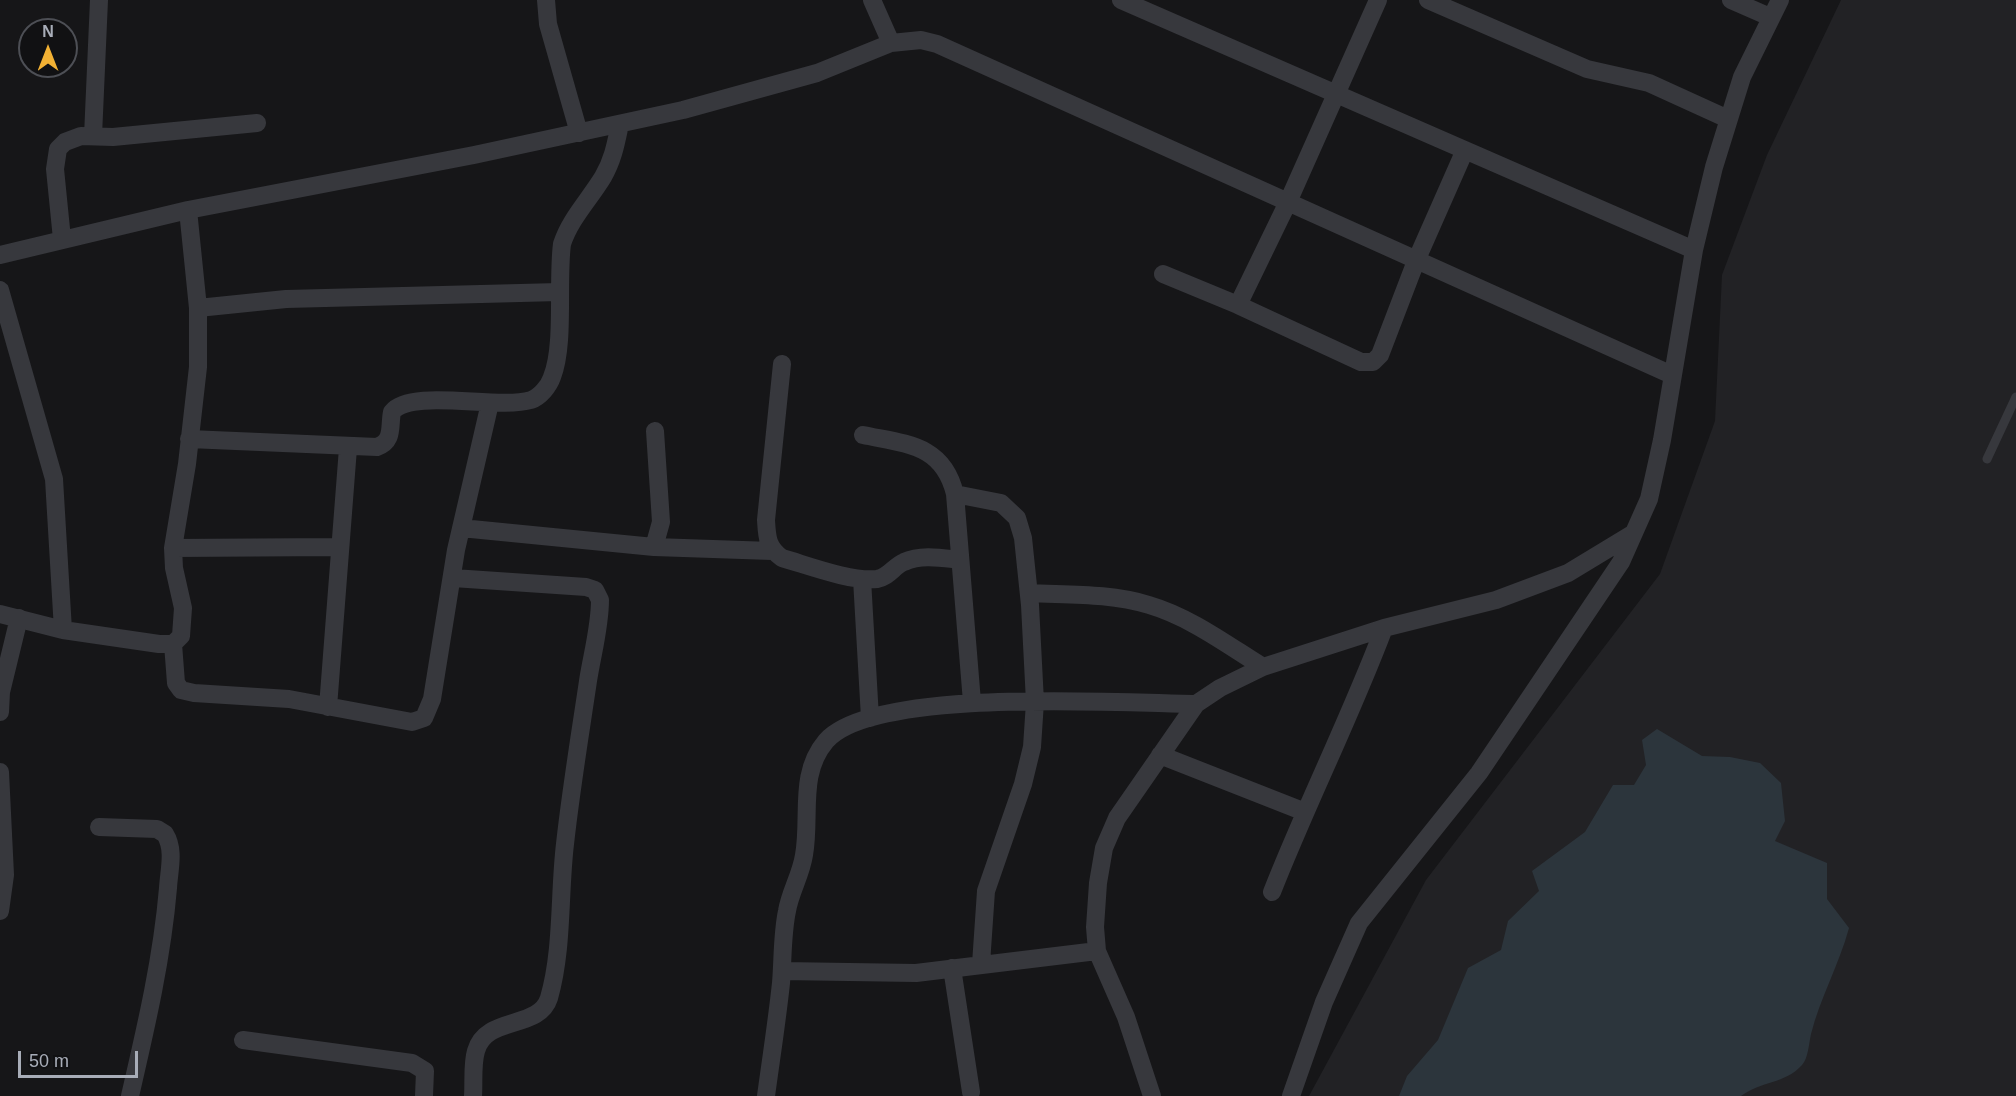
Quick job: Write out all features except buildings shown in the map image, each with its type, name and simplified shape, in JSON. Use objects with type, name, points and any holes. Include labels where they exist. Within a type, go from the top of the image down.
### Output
[{"type":"street","points":[[93,136],[99,0]]},
{"type":"street","points":[[546,0],[548,24],[579,133]]},
{"type":"street","points":[[872,0],[891,43]]},
{"type":"street","points":[[1120,0],[1694,250]]},
{"type":"street","points":[[1238,305],[1288,202],[1378,0]]},
{"type":"street","points":[[1428,0],[1587,69],[1649,83],[1728,119]]},
{"type":"street","points":[[1731,0],[1770,17]]},
{"type":"street","points":[[1291,1096],[1324,1002],[1359,923],[1479,773],[1622,561],[1649,499],[1694,250],[1728,119],[1742,77],[1780,0]]},
{"type":"street","points":[[0,255],[188,210],[579,133],[683,110],[817,73],[891,43],[921,40],[937,44],[1672,375]]},
{"type":"street","points":[[62,239],[55,169],[58,149],[71,138],[112,137],[257,123]]},
{"type":"street","points":[[189,439],[348,448],[377,447],[385,445],[390,438],[392,412],[397,405],[406,401],[490,403],[530,400],[542,393],[552,378],[558,352],[560,262],[567,230],[604,176],[616,147],[620,124]]},
{"type":"street","points":[[1163,274],[1238,305],[1361,362],[1372,362],[1380,355],[1416,261],[1465,150]]},
{"type":"street","points":[[0,614],[63,630],[159,644],[173,644],[182,636],[183,608],[174,568],[173,548],[198,367],[198,308],[188,210]]},
{"type":"street","points":[[0,290],[54,479],[63,630]]},
{"type":"street","points":[[198,308],[286,299],[559,292]]},
{"type":"street","points":[[782,364],[766,519],[767,540],[772,551],[782,558],[862,579],[887,575],[902,563],[910,560],[926,557],[960,560]]},
{"type":"street","points":[[173,644],[176,683],[181,690],[194,693],[289,699],[412,722],[424,718],[432,699],[461,528],[490,403]]},
{"type":"street","points":[[654,547],[661,522],[655,431]]},
{"type":"street","points":[[863,435],[919,447],[931,455],[950,476],[955,494],[972,702]]},
{"type":"street","points":[[328,707],[348,448]]},
{"type":"street","points":[[955,494],[1001,503],[1017,518],[1023,538],[1029,593],[1035,702],[1032,747],[1023,784],[986,891],[981,964]]},
{"type":"street","points":[[461,528],[654,547],[772,551]]},
{"type":"street","points":[[1152,1096],[1126,1017],[1097,951],[1095,927],[1098,884],[1104,848],[1117,818],[1196,704],[1220,687],[1263,667],[1384,628],[1506,596],[1568,573],[1634,532]]},
{"type":"street","points":[[173,548],[339,547]]},
{"type":"street","points":[[453,578],[586,587],[595,590],[600,600],[565,845],[554,976],[549,998],[539,1013],[504,1024],[487,1033],[480,1040],[476,1052],[473,1096]]},
{"type":"street","points":[[862,579],[870,718]]},
{"type":"street","points":[[1029,593],[1109,597],[1149,605],[1190,622],[1263,667]]},
{"type":"street","points":[[0,712],[2,692],[19,618]]},
{"type":"street","points":[[1272,892],[1305,812],[1349,719],[1384,628]]},
{"type":"street","points":[[766,1096],[782,971],[787,908],[800,876],[805,852],[807,788],[814,760],[827,740],[842,729],[870,718],[972,702],[1196,704]]},
{"type":"street","points":[[1160,754],[1305,812]]},
{"type":"street","points":[[0,772],[5,875],[0,911]]},
{"type":"street","points":[[99,827],[157,829],[165,834],[171,850],[164,937],[158,976],[130,1096]]},
{"type":"street","points":[[782,971],[862,974],[916,972],[1097,951]]},
{"type":"street","points":[[952,968],[971,1092]]},
{"type":"street","points":[[243,1040],[412,1063],[425,1071],[424,1096]]},
{"type":"lane","points":[[1987,459],[2016,397]]},
{"type":"shaded area","points":[[1841,0],[2016,0],[2016,1096],[1309,1096],[1426,880],[1660,574],[1715,421],[1722,275],[1767,155]]},
{"type":"shaded area","points":[[1657,729],[1702,756],[1730,757],[1760,763],[1781,783],[1785,821],[1775,841],[1827,863],[1827,899],[1849,928],[1824,994],[1804,1062],[1788,1076],[1741,1096],[1399,1096],[1407,1076],[1438,1040],[1468,968],[1501,950],[1508,921],[1539,891],[1532,871],[1585,832],[1613,785],[1634,785],[1646,765],[1642,740]]}]
